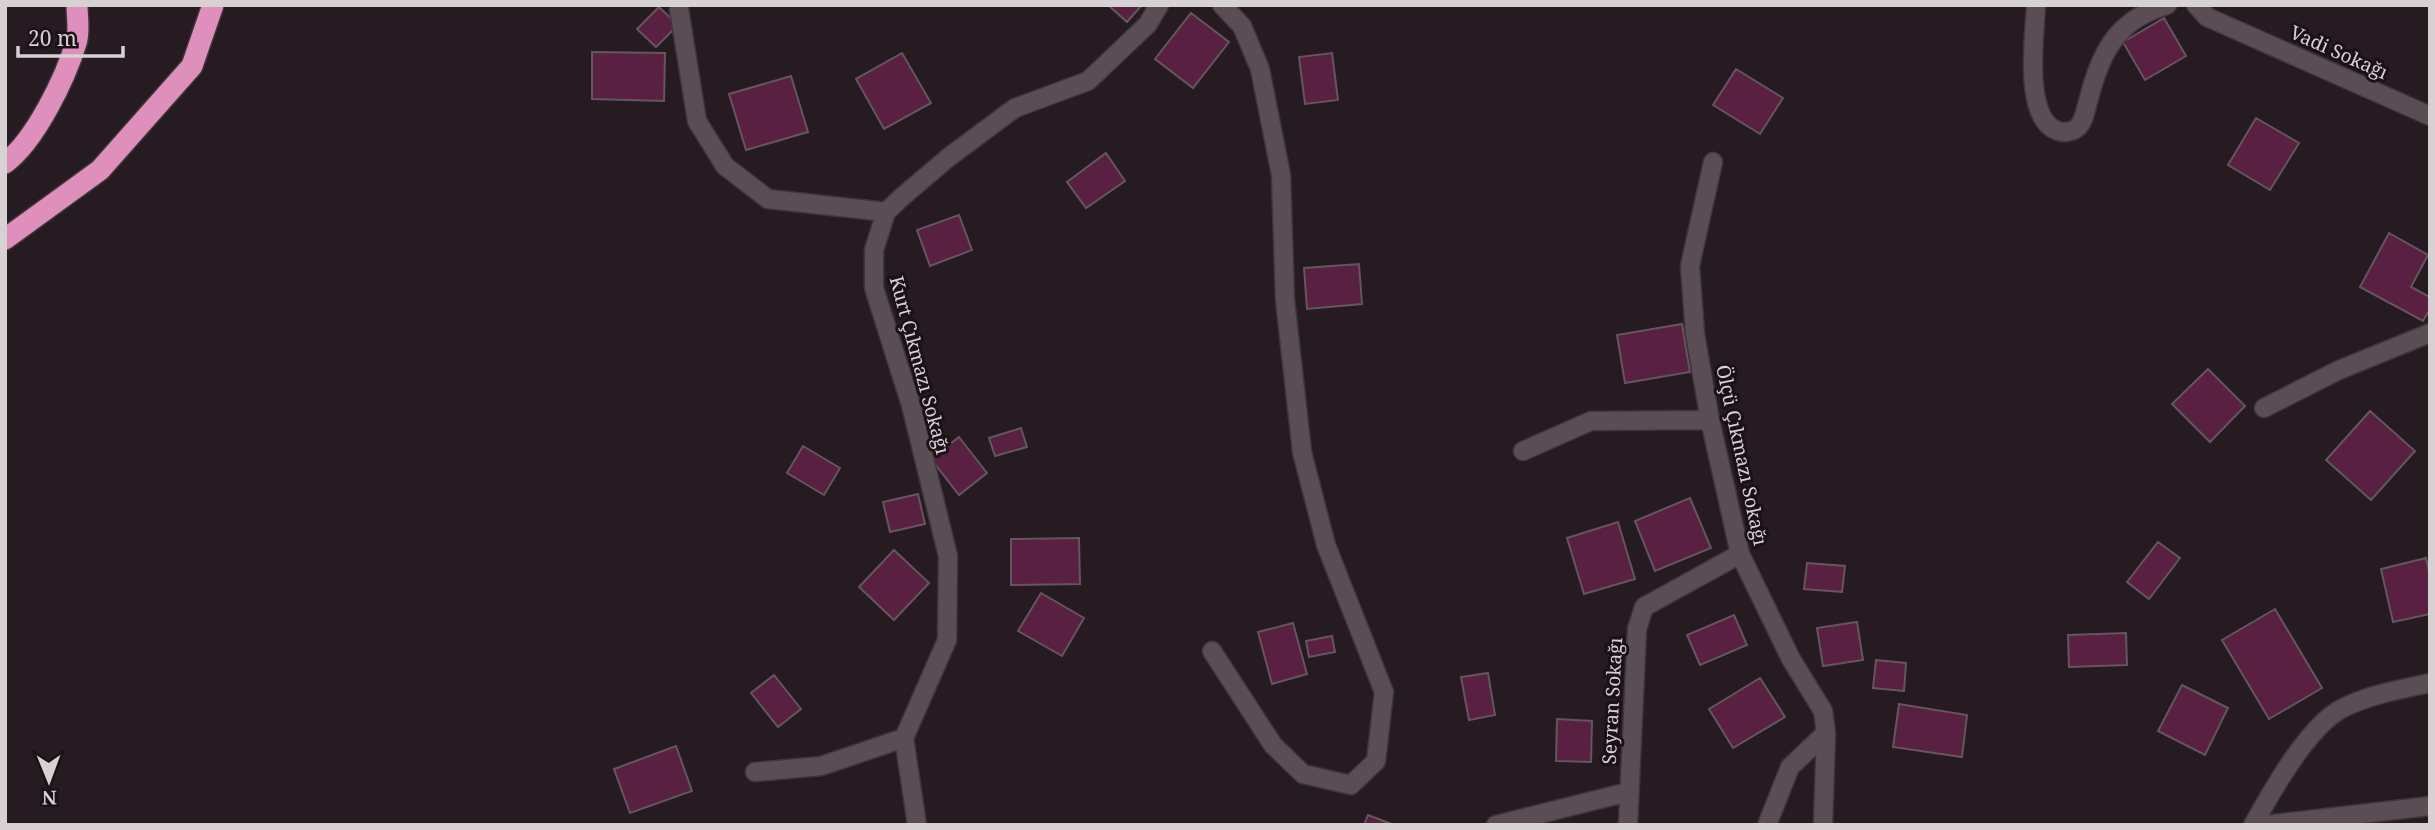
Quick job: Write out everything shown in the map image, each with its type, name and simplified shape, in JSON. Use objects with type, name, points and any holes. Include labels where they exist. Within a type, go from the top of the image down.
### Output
[{"type":"highway","points":[[9,159],[48,107],[77,41],[77,5]]},
{"type":"highway","points":[[5,239],[100,170],[174,87],[192,66],[213,5]]},
{"type":"street","points":[[680,9],[697,121],[724,166],[768,199],[886,212],[949,157],[1016,108],[1088,81],[1149,24],[1159,5]]},
{"type":"street","points":[[1212,651],[1273,745],[1303,774],[1351,785],[1376,761],[1384,692],[1326,545],[1302,452],[1285,300],[1281,175],[1260,69],[1242,26],[1222,5]]},
{"type":"street","points":[[2036,5],[2033,82],[2037,101],[2048,123],[2059,132],[2073,131],[2083,121],[2095,76],[2110,44],[2137,16],[2167,5]]},
{"type":"street","name":"Vadi Sokağı","points":[[2196,5],[2207,17],[2430,116]]},
{"type":"street","name":"Ölçü Çıkmazı Sokağı","points":[[1713,162],[1690,266],[1695,334],[1710,420],[1740,554],[1791,659],[1823,711],[1826,733],[1823,825]]},
{"type":"street","name":"Kurt Çıkmazı Sokağı","points":[[886,212],[874,250],[874,288],[911,405],[948,556],[947,640],[904,738]]},
{"type":"street","points":[[2264,408],[2339,370],[2430,333]]},
{"type":"street","points":[[1523,451],[1591,421],[1710,420]]},
{"type":"street","name":"Seyran Sokağı","points":[[1628,825],[1637,629],[1644,607],[1740,554]]},
{"type":"street","points":[[2253,825],[2302,749],[2340,710],[2386,693],[2430,683]]},
{"type":"street","points":[[1767,825],[1790,767],[1826,733]]},
{"type":"street","points":[[755,772],[821,765],[904,738],[917,825]]},
{"type":"street","points":[[1496,825],[1628,792]]},
{"type":"street","points":[[2265,825],[2430,806]]},
{"type":"building","points":[[1108,5],[1142,5],[1127,22]]},
{"type":"building","points":[[659,7],[678,25],[656,47],[637,29]]},
{"type":"building","points":[[1191,13],[1229,42],[1193,88],[1155,59]]},
{"type":"building","points":[[2164,18],[2186,56],[2145,80],[2123,42]]},
{"type":"building","points":[[592,52],[665,53],[664,101],[592,99]]},
{"type":"building","points":[[902,53],[931,103],[884,129],[856,79]]},
{"type":"building","points":[[1332,53],[1338,100],[1305,104],[1299,57]]},
{"type":"building","points":[[1736,69],[1783,98],[1760,134],[1713,105]]},
{"type":"building","points":[[791,76],[808,132],[746,150],[729,94]]},
{"type":"building","points":[[2256,118],[2299,143],[2270,190],[2228,165]]},
{"type":"building","points":[[1106,153],[1125,181],[1086,208],[1067,182]]},
{"type":"building","points":[[959,215],[972,250],[930,266],[917,230]]},
{"type":"building","points":[[2389,233],[2428,255],[2411,287],[2430,297],[2430,309],[2423,321],[2360,287]]},
{"type":"building","points":[[1359,264],[1362,304],[1307,309],[1304,268]]},
{"type":"building","points":[[1682,324],[1690,372],[1625,383],[1617,335]]},
{"type":"building","points":[[2208,369],[2245,406],[2210,442],[2172,404]]},
{"type":"building","points":[[2370,411],[2415,451],[2371,500],[2326,460]]},
{"type":"building","points":[[1021,428],[1027,447],[995,456],[989,438]]},
{"type":"building","points":[[959,437],[987,473],[959,495],[931,459]]},
{"type":"building","points":[[803,446],[840,468],[824,495],[787,473]]},
{"type":"building","points":[[918,494],[925,524],[890,532],[883,502]]},
{"type":"building","points":[[1690,498],[1711,548],[1655,571],[1635,521]]},
{"type":"building","points":[[1618,522],[1635,579],[1584,594],[1567,538]]},
{"type":"building","points":[[1079,538],[1080,584],[1011,585],[1011,539]]},
{"type":"building","points":[[2158,542],[2180,558],[2149,599],[2127,582]]},
{"type":"building","points":[[894,550],[929,583],[894,620],[859,587]]},
{"type":"building","points":[[2426,558],[2430,576],[2430,614],[2393,622],[2381,569]]},
{"type":"building","points":[[1807,563],[1845,566],[1842,592],[1804,589]]},
{"type":"building","points":[[1041,593],[1084,618],[1062,656],[1018,631]]},
{"type":"building","points":[[2275,609],[2322,688],[2269,719],[2222,640]]},
{"type":"building","points":[[1734,615],[1747,645],[1700,665],[1687,635]]},
{"type":"building","points":[[1857,622],[1863,660],[1823,666],[1817,628]]},
{"type":"building","points":[[1293,623],[1307,674],[1272,684],[1258,632]]},
{"type":"building","points":[[2126,633],[2127,665],[2069,667],[2068,635]]},
{"type":"building","points":[[1332,636],[1335,652],[1309,657],[1306,641]]},
{"type":"building","points":[[1876,660],[1906,663],[1904,691],[1873,688]]},
{"type":"building","points":[[1488,673],[1495,715],[1469,720],[1461,677]]},
{"type":"building","points":[[774,675],[801,709],[778,727],[751,693]]},
{"type":"building","points":[[1760,678],[1785,717],[1733,748],[1709,709]]},
{"type":"building","points":[[2182,685],[2228,708],[2205,755],[2158,731]]},
{"type":"building","points":[[1899,704],[1967,715],[1962,757],[1893,747]]},
{"type":"building","points":[[1557,719],[1592,721],[1591,762],[1556,761]]},
{"type":"building","points":[[676,746],[692,791],[630,813],[614,769]]},
{"type":"building","points":[[1368,815],[1394,825],[1364,825]]}]
